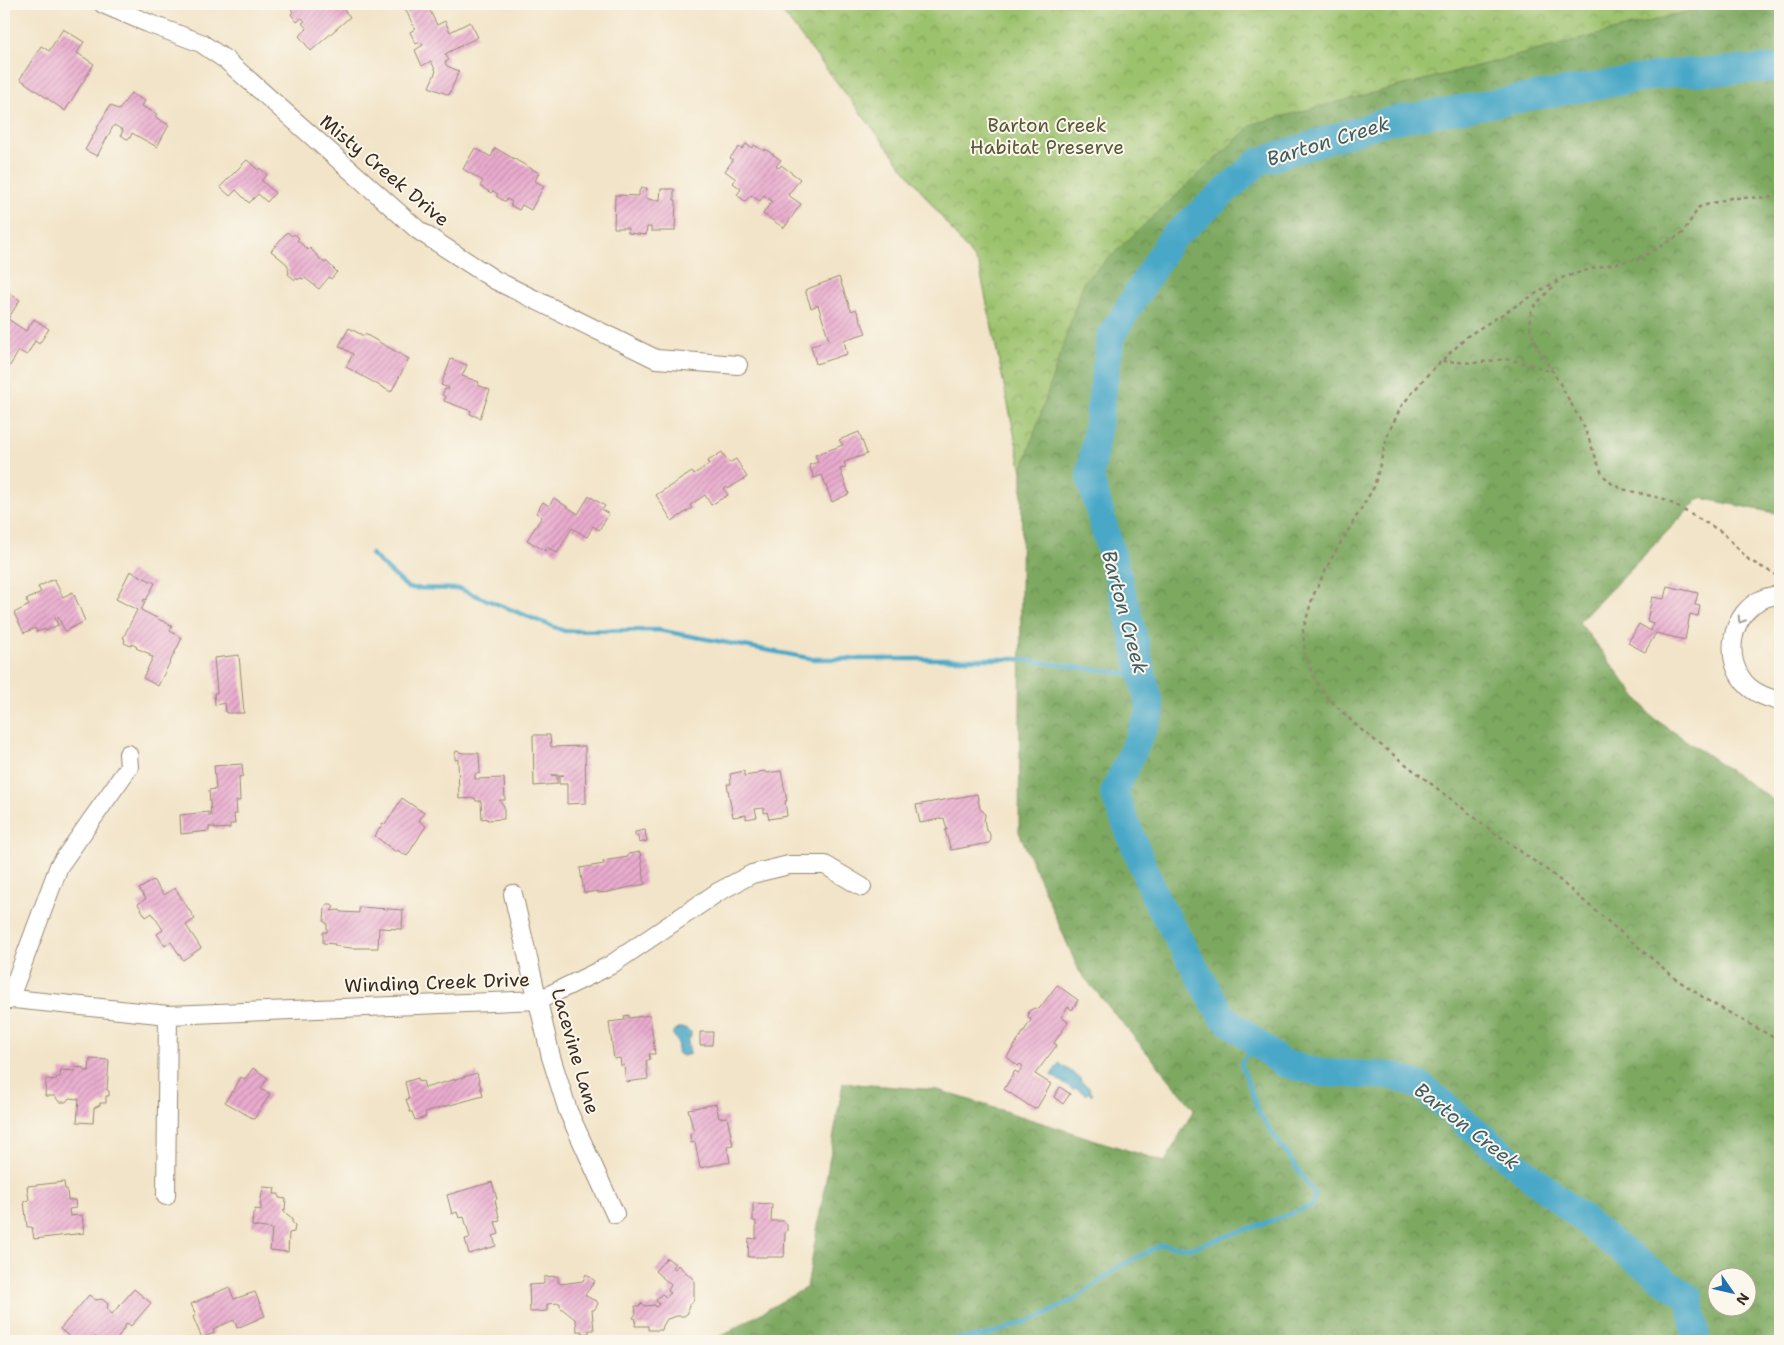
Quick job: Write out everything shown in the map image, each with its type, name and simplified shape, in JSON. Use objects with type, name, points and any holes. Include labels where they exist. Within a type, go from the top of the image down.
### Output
[{"type":"street","name":"Misty Creek Drive","points":[[103,4],[201,43],[226,60],[418,230],[495,280],[656,360],[738,365]]},
{"type":"street","points":[[1780,594],[1764,598],[1749,608],[1738,622],[1732,638],[1732,656],[1738,673],[1748,687],[1763,696],[1780,701]]},
{"type":"street","points":[[6,999],[59,866],[128,767],[128,754]]},
{"type":"street","name":"Winding Creek Drive","points":[[6,999],[168,1015],[539,1000],[609,966],[718,892],[752,874],[790,865],[825,865],[862,887]]},
{"type":"street","name":"Lacevine Lane","points":[[513,894],[551,1057],[568,1111],[615,1214]]},
{"type":"street","points":[[166,1196],[168,1015]]},
{"type":"path","points":[[1780,197],[1731,198],[1699,207],[1683,234],[1641,258],[1594,268],[1560,278],[1469,335],[1429,373],[1402,405],[1388,434],[1374,487],[1331,559],[1313,596],[1302,630],[1305,656],[1315,680],[1328,698],[1359,728],[1492,831],[1551,873],[1676,979],[1710,1002],[1780,1041]]},
{"type":"path","points":[[1560,278],[1532,309],[1529,324],[1535,344],[1584,427],[1602,474],[1611,483],[1622,489],[1664,498],[1722,532],[1749,560],[1780,577]]},
{"type":"path","points":[[1442,361],[1474,363],[1505,359],[1553,372]]},
{"type":"green space","points":[[776,4],[1780,4],[1780,514],[1700,498],[1579,622],[1652,717],[1780,805],[1780,1341],[712,1341],[807,1287],[843,1083],[938,1090],[1165,1162],[1194,1109],[1079,971],[1019,832],[1022,471],[979,265]]},
{"type":"green space","name":"Barton Creek Habitat Preserve","points":[[776,4],[1717,4],[1253,124],[1084,281],[1022,471],[979,265]]},
{"type":"water","points":[[678,1028],[685,1028],[691,1032],[691,1037],[688,1041],[690,1054],[683,1056],[677,1053],[678,1043],[672,1033]]},
{"type":"water","points":[[1059,1063],[1081,1079],[1080,1081],[1090,1088],[1089,1090],[1093,1093],[1091,1095],[1088,1092],[1086,1095],[1076,1088],[1073,1090],[1051,1075]]},
{"type":"building","points":[[290,4],[339,4],[350,17],[311,51],[299,36],[307,29],[302,23],[305,21],[302,18],[297,22],[291,14],[293,7]]},
{"type":"building","points":[[403,4],[423,4],[425,8],[428,7],[437,25],[445,21],[450,32],[470,22],[478,37],[445,54],[449,60],[445,62],[447,66],[459,71],[449,95],[429,87],[436,71],[431,61],[422,66],[415,50],[423,45],[421,42],[416,44],[410,32],[415,29]]},
{"type":"building","points":[[63,29],[84,42],[77,53],[94,64],[65,111],[20,79],[41,46],[49,51]]},
{"type":"building","points":[[131,93],[145,101],[142,106],[157,114],[155,117],[169,125],[157,147],[132,133],[130,138],[127,139],[121,135],[123,130],[114,125],[97,156],[85,150],[110,105],[119,110]]},
{"type":"building","points":[[746,144],[752,148],[754,145],[764,151],[765,149],[781,160],[776,166],[779,168],[781,165],[800,179],[788,195],[801,204],[784,228],[763,214],[772,201],[764,195],[760,201],[751,195],[745,201],[737,195],[741,189],[733,183],[736,179],[725,171],[733,160],[730,158],[739,147],[742,149]]},
{"type":"building","points":[[475,148],[491,157],[495,148],[539,173],[535,181],[544,186],[531,210],[522,205],[519,210],[510,205],[512,202],[507,199],[504,201],[496,196],[498,194],[493,191],[491,193],[480,186],[483,181],[463,169]]},
{"type":"building","points":[[247,160],[267,175],[261,180],[275,193],[267,202],[258,194],[249,203],[236,190],[230,196],[220,187]]},
{"type":"building","points":[[642,188],[647,188],[646,198],[652,200],[660,200],[661,189],[674,189],[674,200],[676,200],[675,231],[651,231],[651,227],[647,227],[646,235],[628,233],[628,228],[614,228],[615,195],[639,196],[639,191]]},
{"type":"building","points":[[287,232],[299,238],[297,240],[308,250],[310,248],[322,261],[325,263],[326,261],[337,272],[331,279],[329,277],[319,289],[305,278],[298,280],[297,278],[295,280],[288,274],[287,264],[271,251]]},
{"type":"building","points":[[839,277],[850,308],[852,311],[856,309],[866,333],[844,340],[847,354],[816,364],[811,346],[829,340],[818,305],[811,308],[805,290]]},
{"type":"building","points":[[4,290],[20,300],[8,319],[26,331],[34,319],[49,329],[39,344],[35,341],[27,355],[19,351],[4,375]]},
{"type":"building","points":[[349,328],[364,336],[365,334],[409,359],[391,392],[346,367],[353,354],[339,346]]},
{"type":"building","points":[[451,359],[467,365],[462,376],[479,382],[478,385],[490,390],[480,418],[470,414],[471,411],[444,401],[446,397],[442,395],[445,389],[448,390],[449,388],[441,385]]},
{"type":"building","points":[[859,432],[867,454],[844,462],[846,467],[840,469],[849,494],[832,502],[822,475],[814,478],[809,465],[818,462],[815,455],[843,445],[839,440]]},
{"type":"building","points":[[722,452],[729,463],[736,459],[747,477],[728,489],[727,487],[724,489],[728,495],[711,505],[705,495],[690,505],[692,508],[672,521],[656,495],[692,472],[694,474],[709,464],[708,461]]},
{"type":"building","points":[[589,496],[605,506],[602,510],[609,514],[599,530],[593,526],[587,537],[572,528],[557,553],[547,547],[545,551],[527,540],[542,517],[536,513],[543,502],[549,506],[554,498],[578,514]]},
{"type":"building","points":[[130,571],[155,583],[146,600],[144,599],[143,601],[145,602],[141,610],[172,626],[170,631],[182,638],[158,686],[143,678],[153,657],[132,644],[131,646],[124,643],[125,639],[123,638],[137,610],[116,599]]},
{"type":"building","points":[[54,579],[63,597],[73,592],[85,621],[65,631],[58,617],[55,618],[58,625],[46,631],[45,629],[37,632],[35,628],[24,633],[14,613],[29,605],[26,600],[41,592],[38,587]]},
{"type":"building","points":[[1667,586],[1698,593],[1695,605],[1700,606],[1698,616],[1690,614],[1685,640],[1656,633],[1645,652],[1628,643],[1639,624],[1651,631],[1653,623],[1647,621],[1652,597],[1664,599]]},
{"type":"building","points":[[239,655],[244,713],[226,713],[225,703],[215,705],[214,693],[217,693],[214,658]]},
{"type":"building","points":[[533,735],[550,735],[551,747],[585,746],[586,803],[567,804],[567,784],[559,784],[559,776],[564,775],[551,775],[557,776],[557,784],[534,786]]},
{"type":"building","points":[[456,751],[479,753],[480,773],[475,774],[475,779],[504,778],[505,800],[499,800],[504,806],[504,819],[482,819],[481,801],[476,801],[475,798],[459,799],[458,759],[455,760]]},
{"type":"building","points":[[242,764],[243,776],[239,777],[240,801],[236,801],[237,814],[234,814],[235,824],[230,824],[230,828],[215,829],[215,827],[209,827],[209,831],[181,834],[180,815],[209,812],[209,816],[211,816],[209,790],[216,789],[214,766]]},
{"type":"building","points":[[744,771],[744,776],[764,771],[767,773],[781,771],[787,801],[785,801],[787,816],[769,819],[767,812],[764,813],[764,808],[755,809],[757,817],[746,819],[746,815],[733,817],[727,784],[731,784],[730,774]]},
{"type":"building","points":[[977,794],[980,809],[984,812],[985,816],[986,830],[989,832],[991,840],[989,843],[951,850],[945,830],[947,830],[944,818],[920,823],[916,805]]},
{"type":"building","points":[[402,798],[424,813],[419,821],[426,826],[407,856],[397,850],[396,852],[375,836],[383,823],[385,825]]},
{"type":"building","points":[[645,830],[647,841],[639,843],[635,832]]},
{"type":"building","points":[[640,852],[645,884],[608,892],[584,893],[580,868],[604,864],[603,861],[628,857],[628,854]]},
{"type":"building","points":[[153,880],[164,895],[175,888],[195,919],[186,925],[201,948],[183,960],[171,942],[165,946],[157,934],[163,930],[152,913],[146,917],[138,904],[146,899],[139,889]]},
{"type":"building","points":[[327,904],[332,904],[334,907],[331,911],[340,910],[341,912],[359,913],[359,907],[403,910],[402,929],[379,928],[378,948],[351,948],[323,943],[323,932],[327,932],[327,923],[324,922]]},
{"type":"building","points":[[1057,985],[1078,1000],[1072,1010],[1068,1007],[1061,1017],[1068,1022],[1054,1043],[1057,1045],[1035,1074],[1051,1084],[1037,1108],[1035,1107],[1034,1109],[1004,1089],[1015,1071],[1018,1073],[1023,1066],[1020,1064],[1018,1066],[1007,1057],[1031,1020],[1028,1016],[1029,1011],[1034,1008],[1039,1009]]},
{"type":"building","points":[[629,1015],[629,1018],[650,1015],[655,1054],[649,1054],[650,1059],[646,1061],[648,1079],[626,1082],[624,1065],[621,1066],[620,1058],[614,1059],[609,1022],[625,1020],[624,1016]]},
{"type":"building","points":[[700,1032],[713,1032],[712,1045],[700,1045]]},
{"type":"building","points":[[90,1059],[109,1060],[107,1090],[109,1091],[109,1096],[106,1096],[106,1103],[100,1103],[100,1105],[94,1108],[93,1123],[77,1122],[79,1099],[69,1098],[66,1102],[59,1102],[55,1096],[45,1096],[46,1079],[56,1080],[57,1077],[60,1077],[61,1070],[75,1071],[75,1067],[84,1068],[84,1071],[89,1071]]},
{"type":"building","points":[[253,1068],[268,1078],[261,1089],[270,1094],[254,1119],[225,1102],[241,1077],[245,1079]]},
{"type":"building","points":[[477,1073],[483,1096],[425,1112],[426,1117],[415,1120],[406,1099],[409,1099],[405,1082],[418,1078],[418,1082],[423,1081],[425,1088]]},
{"type":"building","points":[[1060,1087],[1070,1094],[1063,1104],[1054,1097]]},
{"type":"building","points":[[716,1104],[719,1118],[727,1117],[733,1145],[727,1146],[730,1162],[700,1168],[695,1142],[691,1143],[690,1134],[694,1133],[688,1109]]},
{"type":"building","points":[[64,1182],[68,1200],[75,1200],[76,1208],[69,1209],[70,1216],[82,1215],[84,1233],[34,1239],[32,1227],[27,1227],[24,1201],[29,1200],[27,1186]]},
{"type":"building","points":[[492,1182],[500,1221],[495,1222],[499,1234],[493,1236],[496,1246],[469,1254],[465,1239],[470,1238],[464,1217],[459,1218],[457,1212],[452,1214],[447,1195]]},
{"type":"building","points":[[263,1187],[275,1188],[274,1194],[279,1194],[279,1198],[286,1199],[285,1210],[283,1211],[292,1218],[292,1222],[295,1225],[294,1232],[289,1233],[288,1252],[270,1250],[272,1229],[252,1226],[255,1209],[261,1210]]},
{"type":"building","points":[[753,1203],[772,1204],[771,1221],[784,1221],[787,1225],[784,1257],[748,1257],[749,1238],[756,1239]]},
{"type":"building","points":[[667,1258],[675,1264],[672,1267],[675,1269],[678,1265],[694,1280],[694,1300],[688,1307],[688,1313],[684,1316],[667,1319],[662,1330],[648,1330],[648,1326],[635,1326],[636,1319],[633,1318],[636,1313],[635,1306],[639,1306],[642,1303],[645,1306],[655,1305],[656,1307],[659,1304],[656,1300],[662,1294],[666,1297],[671,1293],[668,1291],[671,1285],[655,1271]]},
{"type":"building","points":[[586,1274],[595,1281],[585,1295],[596,1300],[598,1304],[592,1310],[594,1330],[589,1330],[589,1333],[582,1334],[582,1331],[577,1331],[576,1320],[560,1307],[560,1303],[547,1304],[547,1311],[530,1312],[529,1285],[544,1284],[544,1277],[558,1276],[558,1282],[561,1284],[583,1281]]},
{"type":"building","points":[[229,1287],[234,1299],[255,1292],[265,1316],[237,1328],[234,1320],[213,1329],[214,1333],[202,1338],[193,1317],[196,1315],[191,1304]]},
{"type":"building","points":[[134,1289],[151,1303],[131,1326],[127,1323],[116,1341],[102,1341],[96,1337],[89,1338],[87,1341],[75,1341],[60,1329],[89,1295],[96,1300],[102,1299],[108,1304],[107,1310],[112,1314]]},
{"type":"waterway","name":"Barton Creek","points":[[1697,1341],[1689,1298],[1607,1239],[1421,1086],[1394,1076],[1321,1073],[1282,1063],[1222,1016],[1156,899],[1114,793],[1151,711],[1126,605],[1090,477],[1111,336],[1171,239],[1258,162],[1384,122],[1672,73],[1780,68]]},
{"type":"waterway","points":[[371,554],[408,588],[460,589],[564,631],[658,630],[814,659],[1017,659],[1143,676]]},
{"type":"waterway","points":[[936,1341],[985,1336],[1037,1318],[1074,1300],[1120,1266],[1161,1245],[1192,1248],[1313,1205],[1315,1195],[1259,1113],[1241,1063],[1256,1043]]}]
